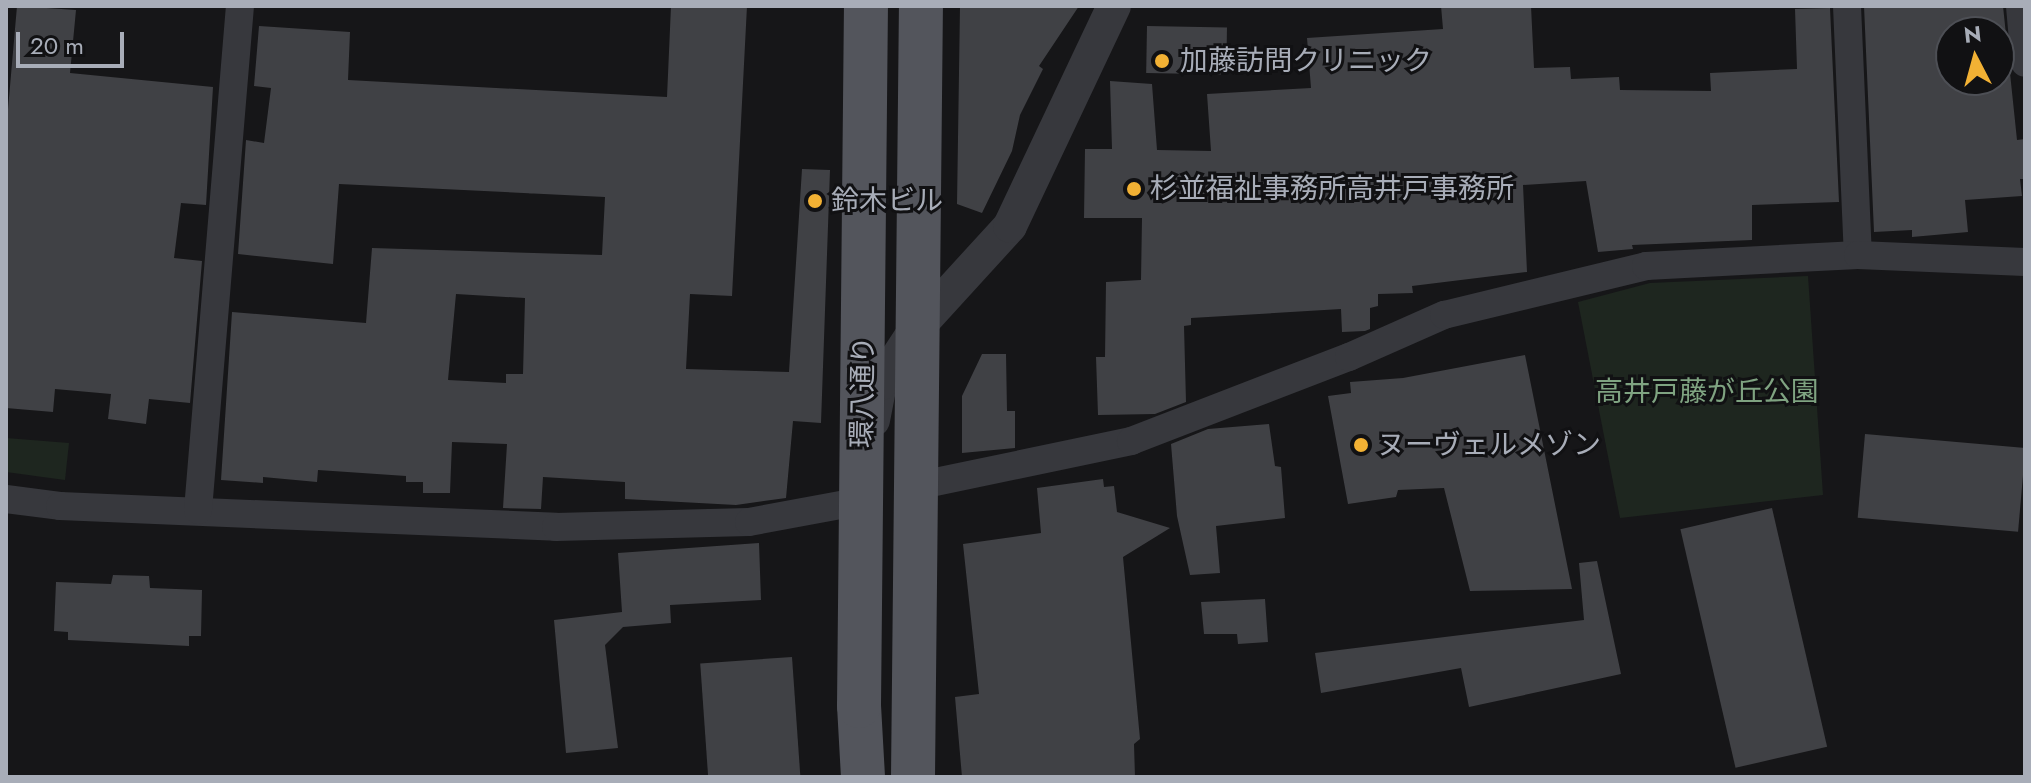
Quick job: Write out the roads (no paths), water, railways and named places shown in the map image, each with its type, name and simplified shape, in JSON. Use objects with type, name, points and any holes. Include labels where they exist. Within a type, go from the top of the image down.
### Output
[{"type":"main road","name":"環八通り","points":[[863,777],[859,706],[866,6]]},
{"type":"main road","name":"環八通り","points":[[913,777],[921,6]]},
{"type":"street","points":[[198,510],[240,6]]},
{"type":"street","points":[[6,499],[556,527],[749,522],[862,492],[880,384],[916,329],[1010,226],[1114,6]]},
{"type":"street","points":[[1847,6],[1858,255]]},
{"type":"street","points":[[2020,6],[2025,63]]},
{"type":"street","points":[[916,486],[1131,441],[1349,357],[1444,315],[1646,266],[1858,255],[2025,262]]},
{"type":"place","name":"加藤訪問クリニック","points":[[1162,61]]},
{"type":"place","name":"杉並福祉事務所高井戸事務所","points":[[1134,189]]},
{"type":"place","name":"鈴木ビル","points":[[815,201]]},
{"type":"place","name":"ヌーヴェルメゾン","points":[[1361,445]]},
{"type":"park label","name":"高井戸藤が丘公園","points":[[1707,392]]}]
